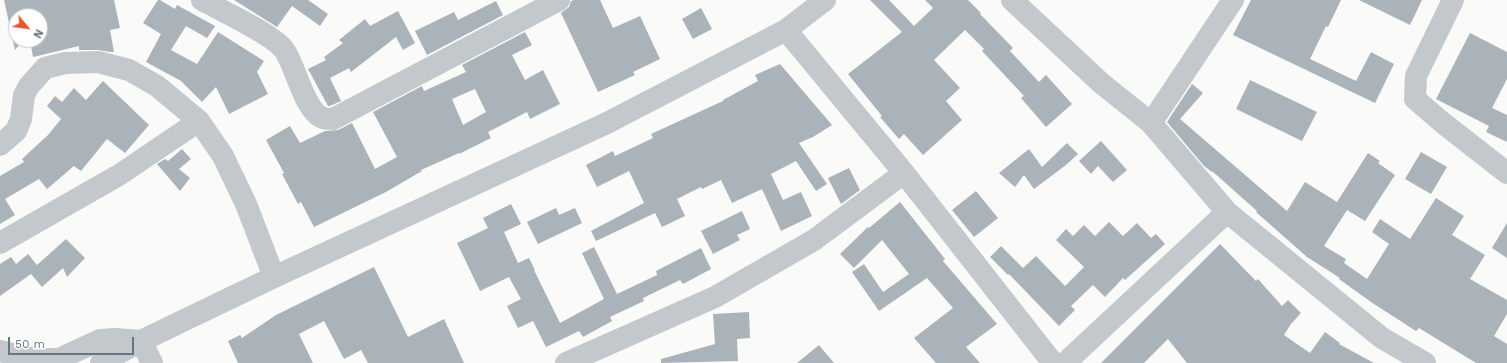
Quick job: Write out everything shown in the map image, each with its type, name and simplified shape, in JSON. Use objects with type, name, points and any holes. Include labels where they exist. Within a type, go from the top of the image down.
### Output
[{"type":"street","points":[[202,0],[268,36],[284,49],[314,112],[322,118],[333,119],[559,0]]},
{"type":"street","points":[[1012,0],[1101,83],[1151,123],[1227,212],[1382,338],[1425,363]]},
{"type":"street","points":[[1151,123],[1233,0]]},
{"type":"street","points":[[1453,0],[1416,76],[1415,99],[1442,123],[1507,173]]},
{"type":"street","points":[[101,363],[141,341],[274,277],[607,123],[786,30],[817,3]]},
{"type":"street","points":[[786,30],[904,173],[1053,363]]},
{"type":"street","points":[[0,145],[16,131],[20,119],[24,96],[33,80],[45,68],[65,63],[98,62],[129,70],[157,86],[199,121],[223,156],[246,204],[274,277]]},
{"type":"street","points":[[0,244],[119,175],[199,121]]},
{"type":"street","points":[[566,363],[721,293],[814,240],[904,173]]},
{"type":"street","points":[[1065,363],[1227,212]]},
{"type":"street","points":[[0,351],[36,359],[59,359],[100,340],[115,339],[141,341]]},
{"type":"street","points":[[141,341],[152,363]]},
{"type":"building","points":[[4,0],[114,0],[120,28],[110,30],[114,52],[79,50],[79,46],[33,57],[31,48],[48,48],[48,8],[8,8],[8,18]]},
{"type":"building","points":[[158,0],[175,9],[177,5],[215,26],[207,38],[186,26],[171,50],[197,64],[218,32],[264,61],[257,72],[268,94],[229,114],[216,87],[202,102],[181,81],[146,62],[161,34],[143,23]]},
{"type":"building","points":[[234,0],[308,0],[328,14],[320,26],[292,6],[277,27]]},
{"type":"building","points":[[600,0],[613,28],[640,16],[660,59],[633,72],[635,75],[598,92],[561,13],[569,7],[571,1]]},
{"type":"building","points":[[870,0],[889,0],[914,26],[933,8],[925,0],[968,0],[1013,48],[1010,51],[1039,82],[1046,75],[1072,104],[1046,127],[1021,98],[1024,96],[982,51],[984,49],[965,30],[934,60],[960,88],[946,101],[962,120],[923,155],[904,134],[899,139],[880,117],[882,116],[848,74],[902,32]]},
{"type":"building","points":[[1251,0],[1341,0],[1310,59],[1356,81],[1371,52],[1394,64],[1375,103],[1233,35]]},
{"type":"building","points":[[1359,0],[1422,0],[1410,25]]},
{"type":"building","points":[[496,1],[503,15],[427,55],[415,31],[454,12],[458,20]]},
{"type":"building","points":[[701,8],[712,29],[693,39],[682,19]]},
{"type":"building","points":[[398,11],[415,43],[403,50],[396,37],[351,72],[349,68],[330,78],[341,101],[328,106],[308,69],[326,60],[324,57],[343,43],[339,40],[365,19],[370,26]]},
{"type":"building","points":[[525,32],[532,45],[512,55],[525,80],[543,70],[560,104],[530,119],[527,112],[488,132],[491,138],[459,154],[421,170],[422,171],[386,192],[314,227],[301,202],[298,204],[282,174],[284,173],[266,140],[290,126],[300,143],[325,131],[338,130],[352,123],[375,169],[397,157],[373,112],[422,86],[424,91],[466,72],[462,65]],"holes":[[[475,89],[486,112],[463,125],[452,99]]]},
{"type":"building","points":[[1470,33],[1507,52],[1507,79],[1492,108],[1507,115],[1507,142],[1486,132],[1489,126],[1436,99]]},
{"type":"building","points":[[780,64],[832,125],[813,137],[799,143],[827,184],[816,191],[796,161],[771,174],[783,200],[801,192],[812,216],[781,231],[762,189],[732,203],[721,180],[702,189],[701,187],[677,199],[685,216],[662,227],[655,213],[596,241],[591,231],[644,203],[629,171],[597,187],[586,165],[613,151],[615,156],[653,138],[651,134],[723,101],[758,81],[755,75]]},
{"type":"building","points":[[1250,80],[1317,112],[1302,141],[1236,109]]},
{"type":"building","points":[[103,81],[149,125],[125,153],[107,139],[81,171],[74,166],[47,189],[39,179],[5,199],[15,215],[0,224],[0,176],[24,162],[22,159],[48,135],[61,119],[47,106],[55,96],[62,102],[74,88],[86,100]]},
{"type":"building","points":[[1192,84],[1203,93],[1180,119],[1287,211],[1305,182],[1337,202],[1368,153],[1380,161],[1378,163],[1395,175],[1365,221],[1347,210],[1324,246],[1346,259],[1344,263],[1367,279],[1389,244],[1372,232],[1380,219],[1410,239],[1436,198],[1464,216],[1452,235],[1485,255],[1470,279],[1507,300],[1507,314],[1494,336],[1507,344],[1507,363],[1476,363],[1419,328],[1416,331],[1371,302],[1339,279],[1340,278],[1307,257],[1212,171],[1204,166],[1167,122]]},
{"type":"building","points":[[1101,141],[1127,170],[1113,182],[1098,166],[1091,174],[1079,161]]},
{"type":"building","points":[[1067,143],[1078,154],[1034,189],[1024,175],[1015,187],[999,173],[1029,149],[1042,167]]},
{"type":"building","points":[[182,149],[191,159],[179,169],[190,178],[180,191],[157,164],[165,159],[168,161]]},
{"type":"building","points":[[1421,152],[1447,167],[1431,194],[1405,179]]},
{"type":"building","points":[[849,168],[860,190],[841,204],[828,178]]},
{"type":"building","points":[[976,191],[998,218],[974,237],[952,210]]},
{"type":"building","points":[[900,202],[945,259],[943,261],[997,324],[966,347],[980,363],[936,363],[914,338],[953,308],[927,278],[879,311],[852,272],[864,264],[883,292],[909,274],[882,240],[854,268],[840,254],[868,227],[869,228]]},
{"type":"building","points":[[511,204],[521,224],[504,232],[518,263],[529,258],[560,323],[604,299],[582,253],[594,247],[617,294],[657,275],[656,271],[701,248],[711,269],[683,284],[680,280],[643,298],[644,301],[610,317],[612,321],[583,337],[579,331],[546,347],[533,321],[518,328],[507,306],[521,299],[509,277],[480,291],[457,243],[488,228],[483,218]]},
{"type":"building","points":[[556,208],[559,215],[575,208],[582,223],[538,244],[527,222]]},
{"type":"building","points":[[742,211],[750,229],[737,235],[740,240],[713,254],[701,231]]},
{"type":"building","points":[[1109,222],[1123,236],[1137,223],[1151,238],[1156,234],[1165,244],[1125,280],[1123,278],[1105,297],[1093,285],[1071,306],[1075,310],[1059,326],[1009,274],[1008,275],[990,257],[1001,246],[1023,268],[1036,256],[1065,286],[1084,267],[1056,240],[1066,229],[1073,236],[1084,225],[1095,236]]},
{"type":"building","points":[[1507,223],[1507,258],[1492,248]]},
{"type":"building","points":[[66,239],[85,258],[67,277],[63,268],[42,287],[31,274],[0,296],[0,264],[11,257],[16,264],[28,254],[37,265]]},
{"type":"building","points":[[1220,244],[1256,281],[1258,279],[1282,306],[1288,300],[1301,313],[1284,335],[1310,353],[1325,332],[1340,343],[1339,344],[1374,363],[1187,363],[1168,339],[1144,363],[1101,363]]},
{"type":"building","points":[[374,267],[408,337],[444,319],[464,363],[368,363],[361,350],[344,359],[324,321],[299,334],[313,363],[238,363],[228,341],[240,335],[242,338],[276,315]]},
{"type":"building","points":[[749,312],[750,338],[737,339],[738,361],[661,363],[661,359],[715,344],[713,314]]},
{"type":"building","points":[[819,345],[834,363],[797,363]]}]
